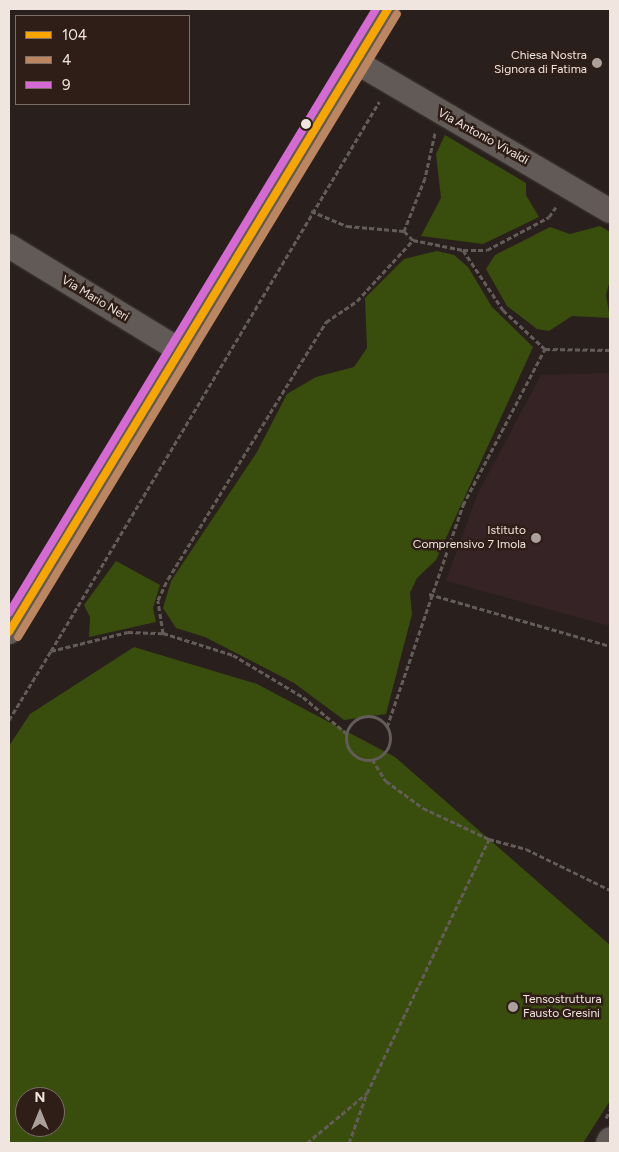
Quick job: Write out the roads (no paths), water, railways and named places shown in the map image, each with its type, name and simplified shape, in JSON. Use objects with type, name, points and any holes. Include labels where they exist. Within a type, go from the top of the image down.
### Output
[{"type":"street","points":[[9,632],[388,9]]},
{"type":"street","name":"Via Antonio Vivaldi","points":[[356,62],[572,186],[610,211]]},
{"type":"street","name":"Via Mario Neri","points":[[9,246],[181,351]]},
{"type":"street","points":[[608,1143],[610,1139]]},
{"type":"place","name":"Chiesa Nostra Signora di Fatima","points":[[597,63]]},
{"type":"place","name":"Istituto Comprensivo 7 Imola","points":[[536,538]]},
{"type":"place","name":"Tensostruttura Fausto Gresini","points":[[513,1007]]}]
